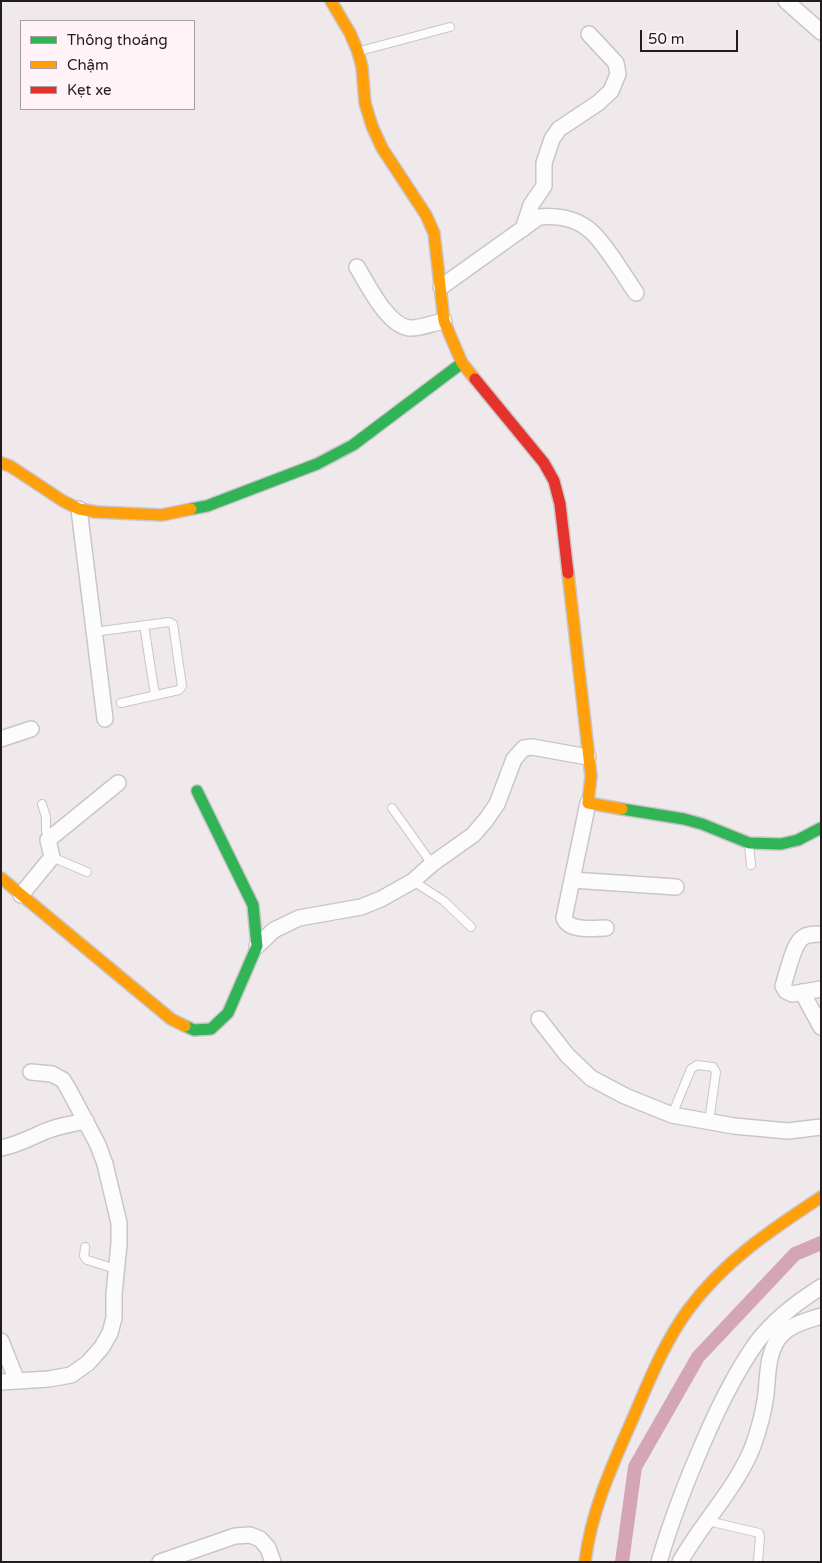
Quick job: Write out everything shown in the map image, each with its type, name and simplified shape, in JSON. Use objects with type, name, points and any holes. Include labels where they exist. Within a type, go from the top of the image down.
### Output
[{"type":"street","points":[[331,1],[350,33],[358,52],[362,67],[364,103],[372,126],[382,148],[426,215],[434,233],[444,321],[462,363],[544,462],[554,481],[560,504],[591,776],[588,803],[564,918],[566,924],[572,927],[606,928]]},
{"type":"street","points":[[786,1],[821,32]]},
{"type":"street","points":[[522,229],[531,205],[544,186],[544,163],[552,139],[559,129],[598,103],[611,91],[618,74],[616,62],[589,34]]},
{"type":"street","points":[[441,287],[539,217],[552,215],[588,228],[599,240],[636,293]]},
{"type":"street","points":[[357,267],[391,319],[400,326],[411,328],[444,321]]},
{"type":"street","points":[[1,463],[10,466],[63,501],[79,509],[96,512],[162,515],[207,506],[316,464],[354,445],[462,363]]},
{"type":"street","points":[[79,509],[105,719]]},
{"type":"street","points":[[1,739],[31,729]]},
{"type":"street","points":[[1,878],[172,1019],[194,1030],[211,1029],[228,1013],[257,946],[274,930],[299,918],[361,907],[381,900],[413,881],[432,864],[473,835],[486,820],[497,804],[514,758],[524,748],[532,747],[588,757]]},
{"type":"street","points":[[21,895],[52,857],[48,840],[118,783]]},
{"type":"street","points":[[197,791],[253,905],[257,946]]},
{"type":"street","points":[[588,803],[684,819],[702,824],[749,843],[781,844],[798,840],[821,828]]},
{"type":"street","points":[[572,880],[676,887]]},
{"type":"street","points":[[821,934],[802,938],[797,944],[783,986],[786,992],[792,994],[821,989]]},
{"type":"street","points":[[802,992],[821,1027]]},
{"type":"street","points":[[539,1019],[567,1055],[591,1078],[625,1096],[672,1114],[734,1126],[788,1131],[821,1126]]},
{"type":"street","points":[[1,1382],[49,1379],[71,1375],[88,1363],[102,1347],[110,1333],[114,1318],[116,1269],[120,1244],[119,1223],[105,1164],[86,1121],[62,1080],[52,1074],[30,1072]]},
{"type":"street","points":[[1,1148],[22,1143],[59,1127],[86,1121]]},
{"type":"street","points":[[585,1562],[587,1538],[601,1490],[654,1370],[674,1331],[704,1290],[727,1266],[757,1240],[821,1197]]},
{"type":"street","points":[[659,1562],[671,1521],[688,1477],[712,1422],[734,1379],[758,1342],[785,1313],[821,1287]]},
{"type":"street","points":[[680,1562],[722,1501],[752,1447],[760,1424],[766,1396],[769,1360],[779,1338],[790,1327],[821,1316]]},
{"type":"street","points":[[1,1341],[17,1381]]},
{"type":"street","points":[[160,1562],[235,1536],[250,1535],[260,1538],[268,1548],[273,1562]]},
{"type":"lane","points":[[358,52],[450,27]]},
{"type":"lane","points":[[94,632],[169,622],[173,624],[182,686],[179,690],[121,703]]},
{"type":"lane","points":[[144,625],[155,696]]},
{"type":"lane","points":[[42,804],[46,817],[48,840]]},
{"type":"lane","points":[[392,808],[432,864]]},
{"type":"lane","points":[[749,843],[751,865]]},
{"type":"lane","points":[[52,857],[87,872]]},
{"type":"lane","points":[[413,881],[444,902],[471,927]]},
{"type":"lane","points":[[672,1114],[691,1068],[697,1065],[713,1067],[716,1072],[709,1122]]},
{"type":"lane","points":[[85,1247],[84,1256],[87,1260],[116,1269]]},
{"type":"lane","points":[[708,1521],[759,1533],[758,1561]]},
{"type":"waterway","points":[[622,1562],[635,1467],[698,1357],[795,1254],[821,1243]]},
{"type":"traffic: fast","points":[[191,509],[207,506],[317,464],[353,445],[462,363]]},
{"type":"traffic: fast","points":[[185,1026],[194,1030],[211,1029],[228,1013],[257,946],[253,905],[197,791]]},
{"type":"traffic: fast","points":[[622,809],[684,819],[702,824],[749,843],[781,844],[798,840],[821,828]]},
{"type":"traffic: slow","points":[[331,1],[350,33],[358,52],[362,67],[365,103],[372,126],[382,148],[426,215],[434,233],[444,321],[462,363],[475,379]]},
{"type":"traffic: slow","points":[[1,463],[10,466],[63,501],[79,509],[96,512],[162,515],[191,509]]},
{"type":"traffic: slow","points":[[568,573],[591,776],[588,803],[622,809]]},
{"type":"traffic: slow","points":[[1,878],[171,1019],[185,1026]]},
{"type":"traffic: slow","points":[[585,1562],[592,1526],[609,1475],[656,1366],[679,1323],[702,1293],[733,1262],[784,1221],[821,1197]]},
{"type":"traffic: jam","points":[[475,379],[544,463],[554,481],[560,504],[568,573]]}]
